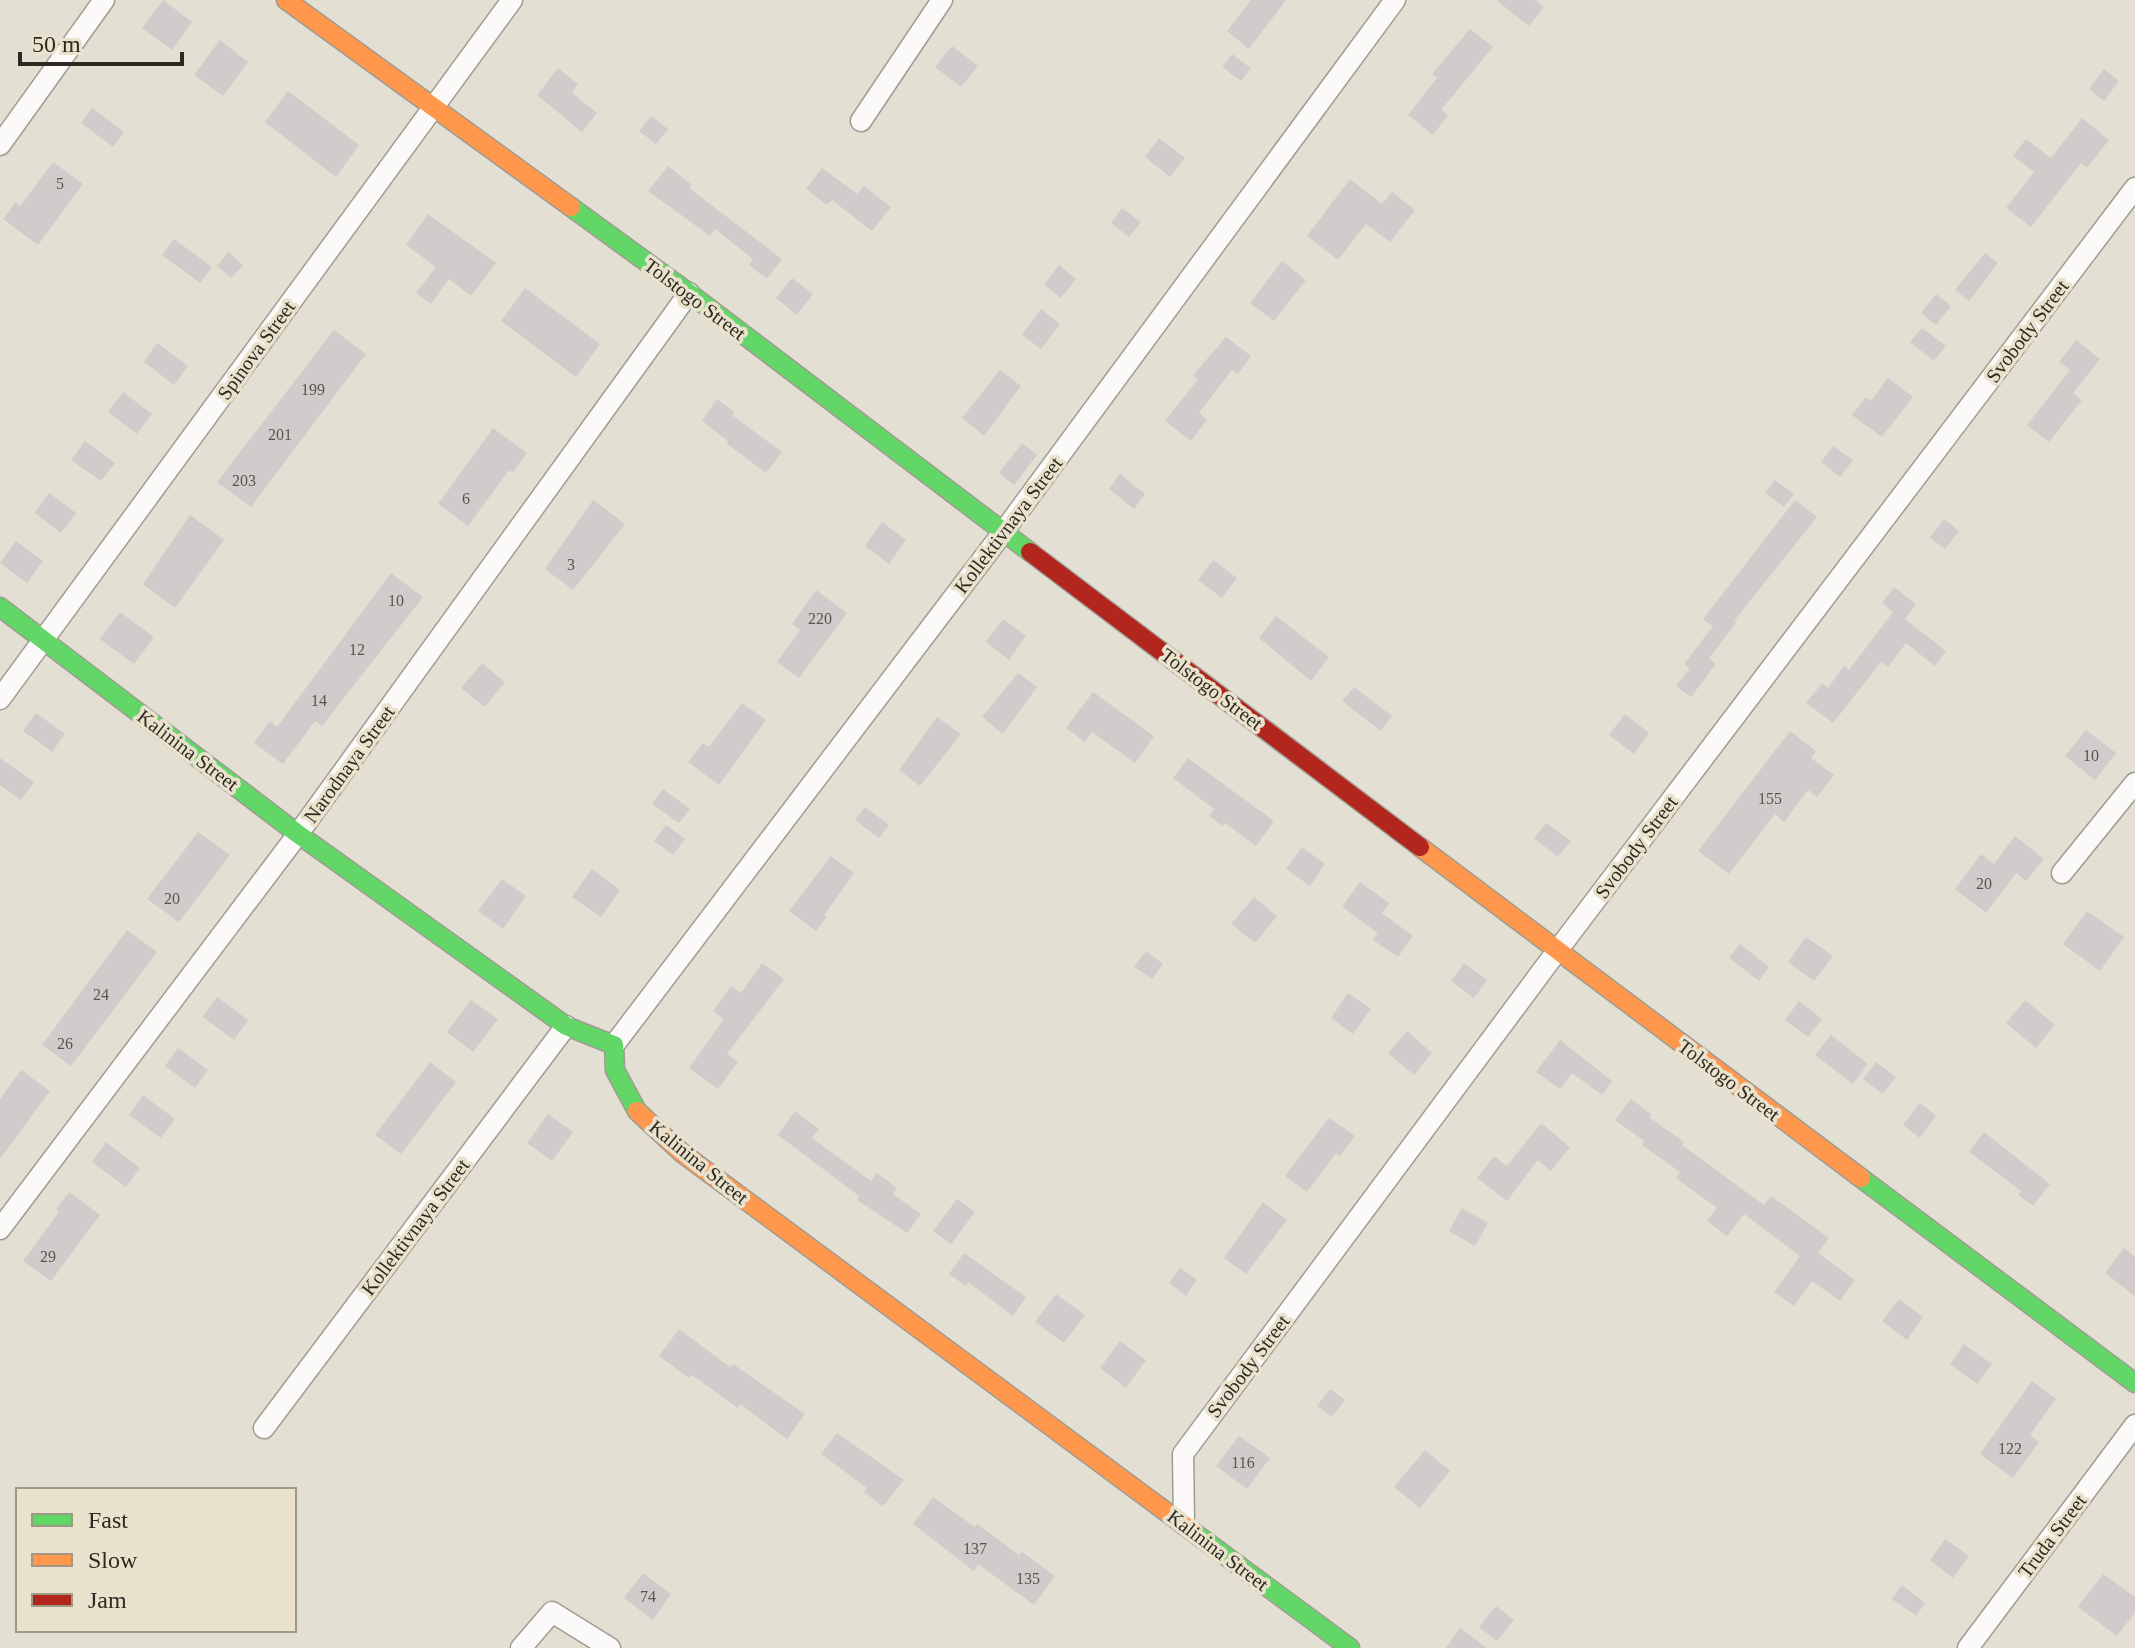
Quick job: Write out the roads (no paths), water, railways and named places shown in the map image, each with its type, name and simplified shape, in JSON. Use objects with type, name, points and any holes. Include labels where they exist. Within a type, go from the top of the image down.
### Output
[{"type":"street","points":[[0,145],[104,0]]},
{"type":"street","name":"Tolstogo Street","points":[[286,0],[689,293],[1557,951],[2135,1383]]},
{"type":"street","name":"Spinova Street","points":[[0,699],[512,0]]},
{"type":"street","points":[[861,121],[942,0]]},
{"type":"street","name":"Kollektivnaya Street","points":[[614,1045],[1004,531],[1395,0]]},
{"type":"street","name":"Svobody Street","points":[[1184,1524],[1183,1454],[1557,951],[2135,188]]},
{"type":"street","name":"Narodnaya Street","points":[[0,1229],[298,834],[689,293]]},
{"type":"street","name":"Kalinina Street","points":[[0,607],[298,834],[566,1026],[614,1045],[615,1070],[636,1110],[682,1153],[1350,1648]]},
{"type":"street","points":[[2062,873],[2135,783]]},
{"type":"street","name":"Kollektivnaya Street","points":[[264,1428],[566,1026]]},
{"type":"street","name":"Truda Street","points":[[1968,1648],[2135,1425]]},
{"type":"street","points":[[521,1648],[552,1612],[610,1648]]}]
